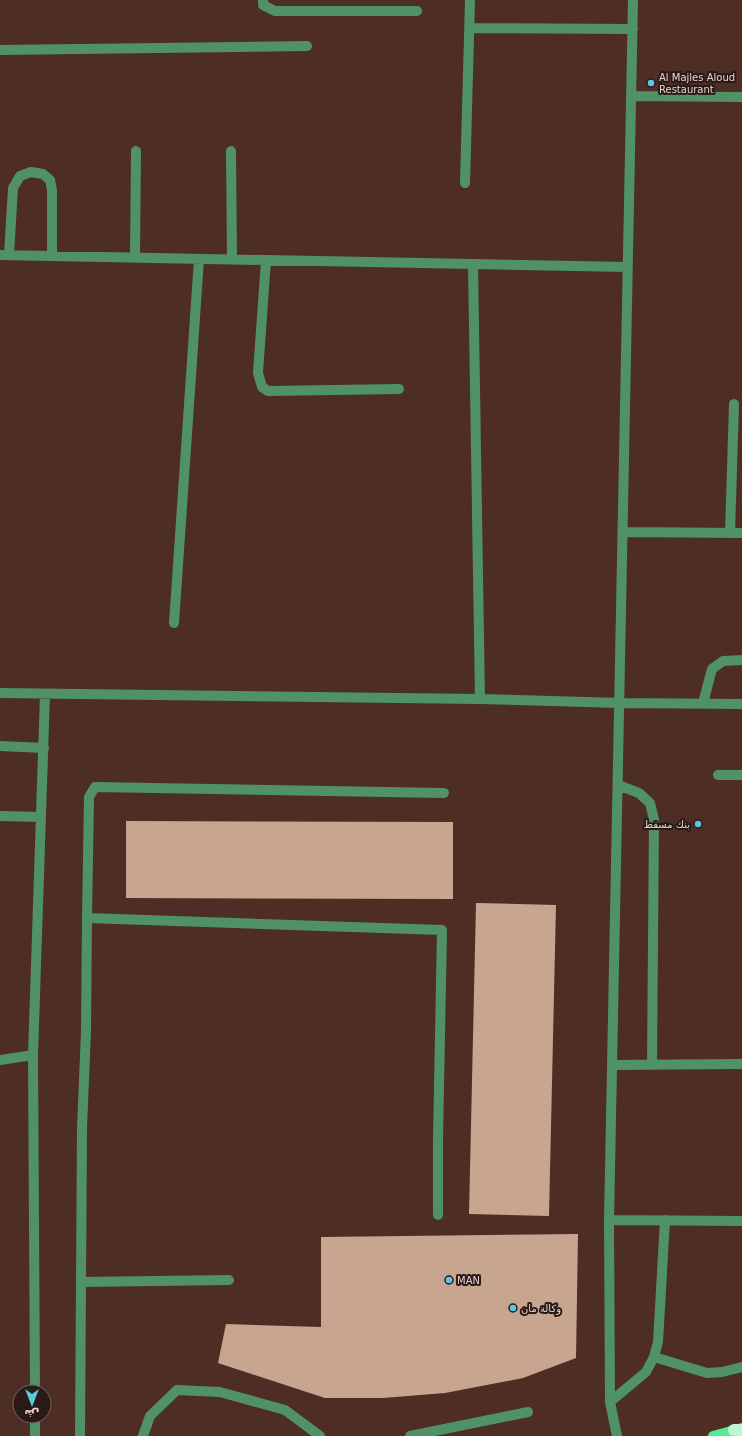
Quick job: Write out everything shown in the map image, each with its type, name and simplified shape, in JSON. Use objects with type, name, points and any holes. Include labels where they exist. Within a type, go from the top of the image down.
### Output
[{"type":"main road","points":[[713,1436],[739,1430]]},
{"type":"street","points":[[263,0],[264,5],[275,11],[417,11]]},
{"type":"street","points":[[465,183],[470,0]]},
{"type":"street","points":[[617,1436],[610,1402],[609,1220],[633,0]]},
{"type":"street","points":[[470,28],[632,29]]},
{"type":"street","points":[[0,50],[307,46]]},
{"type":"street","points":[[632,96],[742,97]]},
{"type":"street","points":[[135,258],[136,151]]},
{"type":"street","points":[[231,151],[232,259]]},
{"type":"street","points":[[52,256],[52,190],[50,180],[43,174],[30,172],[20,176],[13,188],[5,255],[135,258],[473,264],[628,268]]},
{"type":"street","points":[[174,623],[199,259]]},
{"type":"street","points":[[266,260],[258,373],[262,387],[268,392],[399,388]]},
{"type":"street","points":[[473,264],[480,699]]},
{"type":"street","points":[[730,533],[734,404]]},
{"type":"street","points":[[623,532],[742,533]]},
{"type":"street","points":[[703,703],[712,669],[723,661],[742,660]]},
{"type":"street","points":[[0,693],[742,704]]},
{"type":"street","points":[[35,1384],[33,1055],[46,694]]},
{"type":"street","points":[[0,746],[44,748]]},
{"type":"street","points":[[718,775],[742,775]]},
{"type":"street","points":[[618,785],[639,793],[650,803],[654,820],[652,1065]]},
{"type":"street","points":[[80,1436],[82,1128],[86,1031],[89,797],[95,787],[444,793]]},
{"type":"street","points":[[0,816],[41,817]]},
{"type":"street","points":[[87,918],[442,930],[438,1215]]},
{"type":"street","points":[[0,1060],[33,1055]]},
{"type":"street","points":[[612,1065],[742,1064]]},
{"type":"street","points":[[609,1220],[742,1221]]},
{"type":"street","points":[[610,1402],[646,1372],[654,1357],[658,1342],[665,1220]]},
{"type":"street","points":[[80,1282],[230,1280]]},
{"type":"street","points":[[654,1357],[707,1373],[722,1372],[742,1367]]},
{"type":"street","points":[[142,1436],[150,1416],[177,1390],[220,1392],[285,1410],[320,1436]]},
{"type":"street","points":[[410,1436],[528,1412]]},
{"type":"street","points":[[35,1424],[35,1436]]},
{"type":"building","points":[[126,821],[453,822],[453,899],[126,898]]},
{"type":"building","points":[[476,903],[556,905],[549,1216],[469,1214]]},
{"type":"building","name":"MAN","points":[[578,1234],[576,1358],[523,1378],[445,1393],[383,1398],[325,1398],[218,1363],[226,1324],[321,1327],[321,1237]]},
{"type":"place","name":"Al Majles Aloud Restaurant","points":[[651,83]]},
{"type":"place","name":"بنك مسقط","points":[[698,824]]},
{"type":"place","name":"MAN","points":[[449,1280]]},
{"type":"place","name":"وكالة مان","points":[[513,1308]]}]
